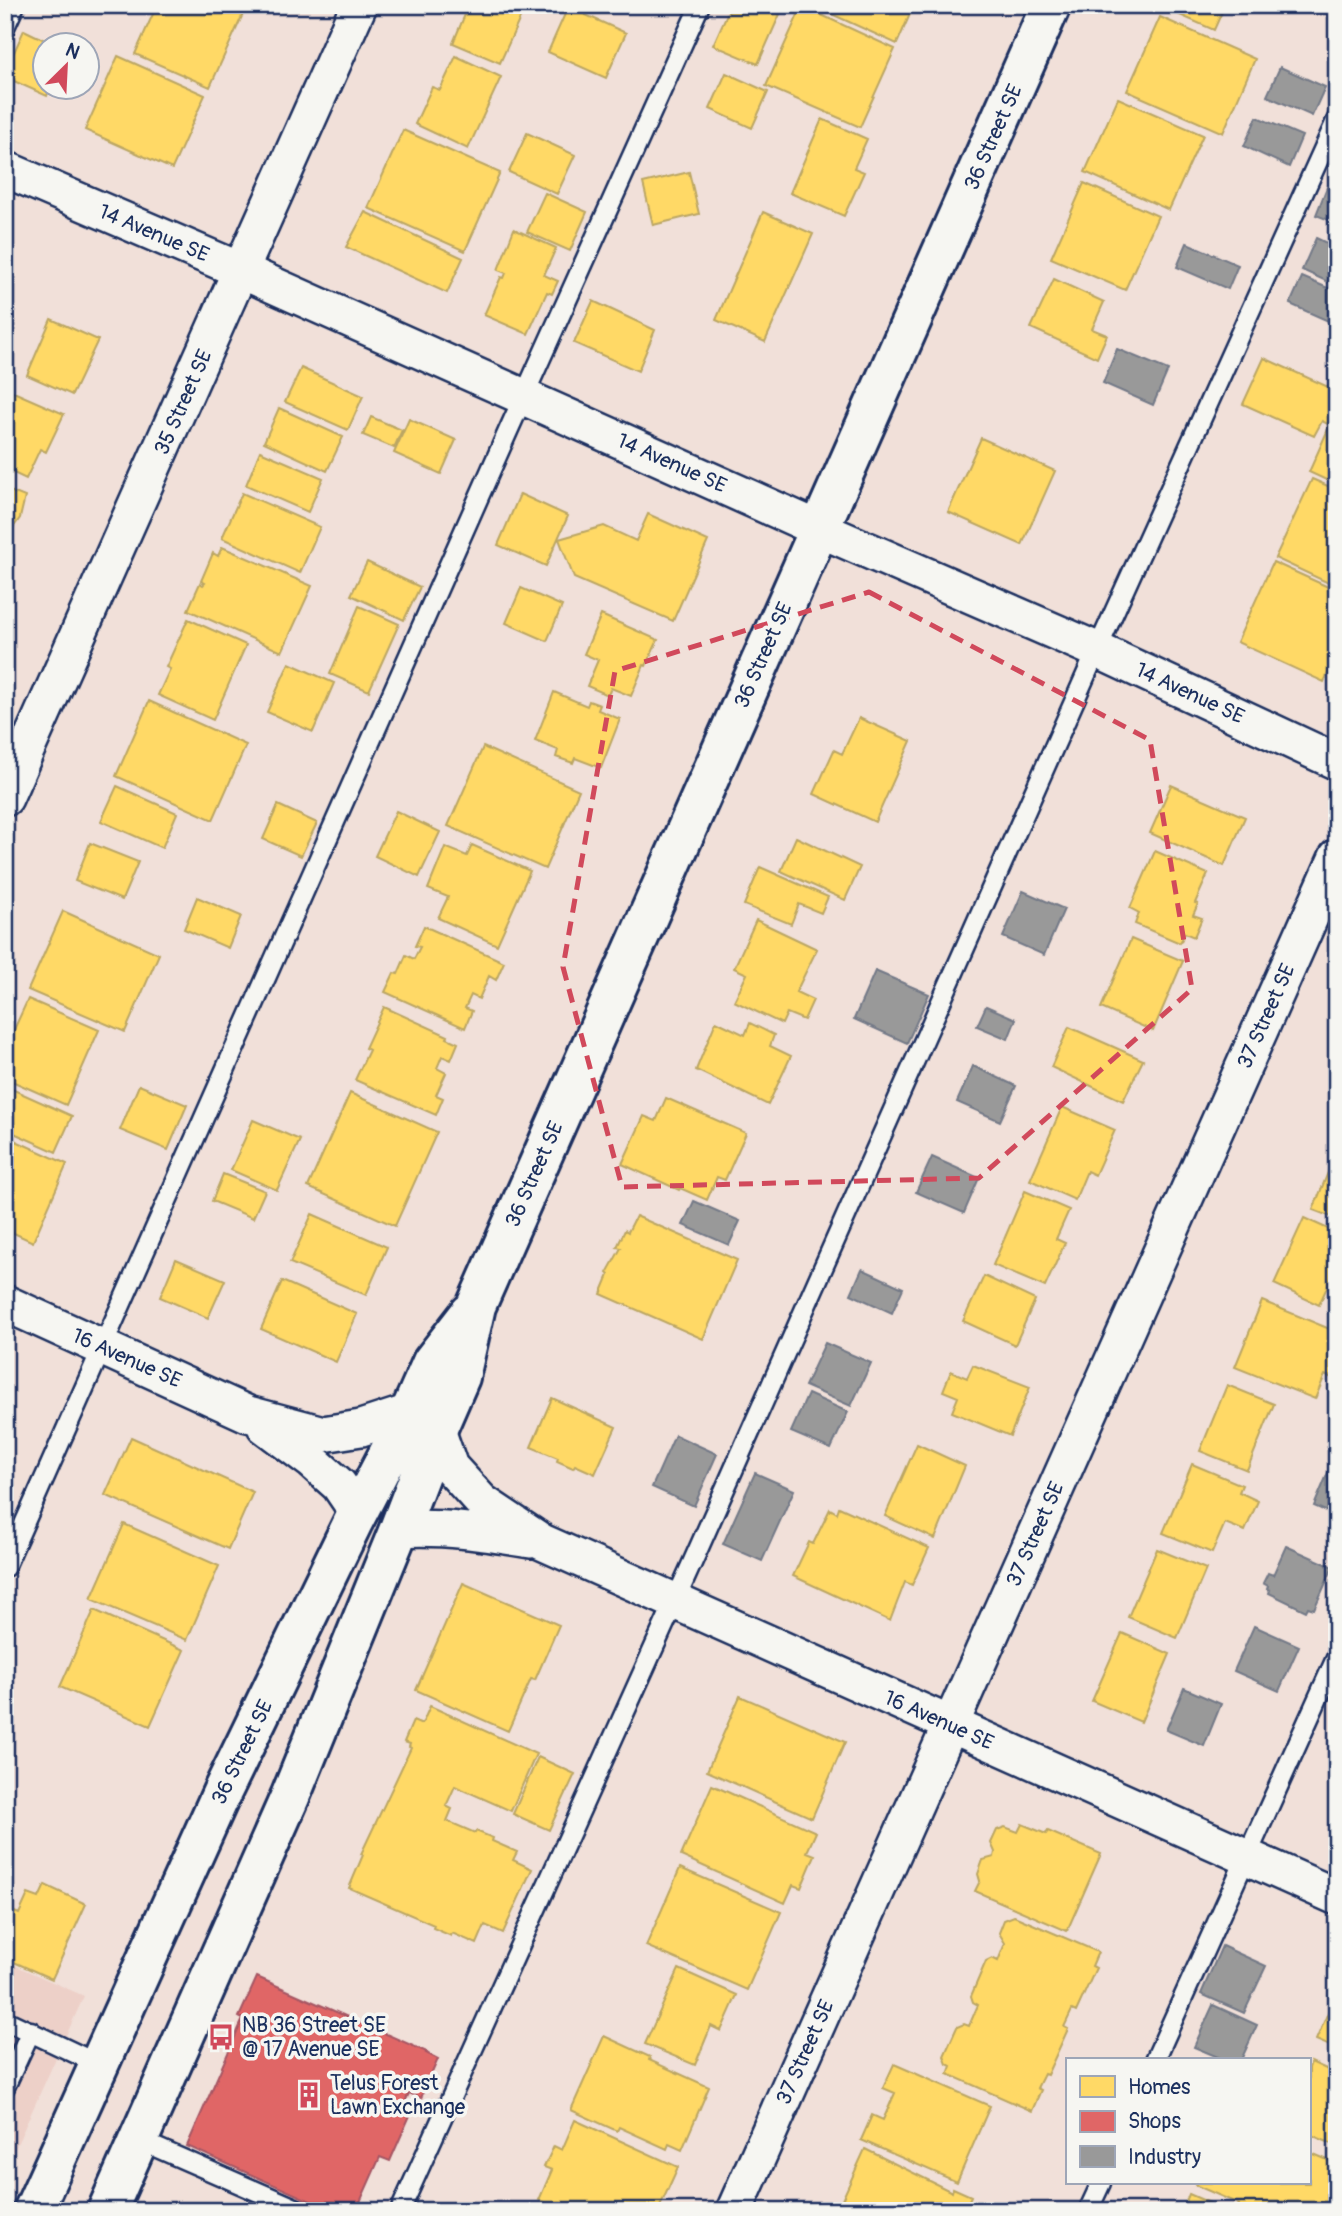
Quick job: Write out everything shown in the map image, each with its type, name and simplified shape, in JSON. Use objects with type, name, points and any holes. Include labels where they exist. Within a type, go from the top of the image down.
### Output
[{"type":"main road","name":"36 Street SE","points":[[107,2211],[290,1797],[399,1529],[423,1421],[432,1362],[476,1306],[1051,5]]},
{"type":"main road","name":"36 Street SE","points":[[33,2211],[223,1790],[358,1513],[423,1421]]},
{"type":"street","name":"35 Street SE","points":[[5,798],[359,5]]},
{"type":"street","name":"14 Avenue SE","points":[[5,169],[524,396],[819,530],[1097,650],[1337,761]]},
{"type":"street","name":"37 Street SE","points":[[734,2211],[1337,857]]},
{"type":"street","name":"16 Avenue SE","points":[[5,1303],[248,1414],[323,1434],[423,1421],[450,1467],[482,1502],[542,1542],[1337,1897]]},
{"type":"street","name":"16 Avenue SE","points":[[248,1414],[312,1461],[339,1485],[358,1513]]},
{"type":"street","name":"16 Avenue SE","points":[[399,1529],[430,1527],[475,1531],[542,1542]]},
{"type":"lane","points":[[5,27],[15,5]]},
{"type":"lane","points":[[5,1567],[699,5]]},
{"type":"lane","points":[[400,2211],[1337,119]]},
{"type":"lane","points":[[1156,2058],[1337,1656]]},
{"type":"lane","points":[[5,2020],[98,2064]]},
{"type":"lane","points":[[5,2087],[31,2031]]},
{"type":"lane","points":[[139,2140],[302,2211]]},
{"type":"lane","points":[[1088,2211],[1101,2184]]},
{"type":"highlighted area","points":[[869,592],[1150,740],[1192,989],[979,1178],[622,1187],[563,967],[615,671]]},
{"type":"shaded area","points":[[5,1961],[84,1996],[5,2171]]},
{"type":"building: Homes","points":[[157,5],[229,5],[244,12],[210,87],[135,54]]},
{"type":"building: Homes","points":[[469,5],[537,5],[534,11],[525,7],[500,63],[453,43]]},
{"type":"building: Homes","points":[[731,5],[759,5],[780,14],[758,64],[713,45]]},
{"type":"building: Homes","points":[[812,5],[914,5],[897,44]]},
{"type":"building: Homes","points":[[1168,5],[1225,5],[1214,30],[1166,9]]},
{"type":"building: Homes","points":[[802,6],[895,49],[860,127],[766,86]]},
{"type":"building: Homes","points":[[568,7],[626,33],[606,78],[548,52]]},
{"type":"building: Homes","points":[[1160,17],[1255,59],[1223,133],[1127,91]]},
{"type":"building: Homes","points":[[24,30],[32,34],[32,89],[5,77]]},
{"type":"building: Homes","points":[[118,56],[205,95],[172,169],[85,130],[97,102],[102,102],[102,92]]},
{"type":"building: Homes","points":[[456,56],[501,77],[468,149],[415,124],[432,87],[440,90]]},
{"type":"building: Homes","points":[[726,73],[768,92],[752,128],[710,109]]},
{"type":"building: Homes","points":[[1118,98],[1203,135],[1169,210],[1085,172]]},
{"type":"building: Homes","points":[[822,119],[867,139],[854,168],[864,172],[844,216],[790,193]]},
{"type":"building: Homes","points":[[403,130],[500,173],[465,251],[368,208]]},
{"type":"building: Homes","points":[[527,133],[575,155],[557,194],[509,172]]},
{"type":"building: Homes","points":[[689,172],[699,214],[653,225],[643,183]]},
{"type":"building: Homes","points":[[1084,183],[1158,216],[1125,290],[1051,258]]},
{"type":"building: Homes","points":[[545,193],[587,212],[570,251],[527,232]]},
{"type":"building: Homes","points":[[365,212],[463,258],[447,293],[346,247]]},
{"type":"building: Homes","points":[[763,212],[813,234],[765,342],[716,320]]},
{"type":"building: Homes","points":[[514,229],[556,248],[544,275],[558,281],[552,294],[547,292],[528,334],[484,315],[501,277],[504,278],[506,273],[498,270]]},
{"type":"building: Homes","points":[[1054,279],[1104,302],[1092,329],[1107,335],[1097,358],[1031,328]]},
{"type":"building: Homes","points":[[593,301],[655,330],[638,371],[574,343]]},
{"type":"building: Homes","points":[[51,319],[98,340],[72,395],[27,375]]},
{"type":"building: Homes","points":[[1264,358],[1335,390],[1332,399],[1337,401],[1337,485],[1309,472],[1330,425],[1322,421],[1314,436],[1243,404]]},
{"type":"building: Homes","points":[[301,368],[363,396],[348,430],[285,402]]},
{"type":"building: Homes","points":[[9,390],[64,414],[46,452],[40,449],[26,479],[5,469],[5,399]]},
{"type":"building: Homes","points":[[279,408],[343,437],[327,471],[264,442]]},
{"type":"building: Homes","points":[[371,417],[402,430],[394,448],[363,435]]},
{"type":"building: Homes","points":[[409,419],[456,440],[441,474],[394,453]]},
{"type":"building: Homes","points":[[981,438],[1055,471],[1022,545],[948,512]]},
{"type":"building: Homes","points":[[260,451],[323,478],[308,512],[246,485]]},
{"type":"building: Homes","points":[[1312,479],[1337,490],[1337,587],[1275,558]]},
{"type":"building: Homes","points":[[5,489],[25,497],[20,518],[7,536],[5,535]]},
{"type":"building: Homes","points":[[242,493],[320,527],[300,573],[222,538]]},
{"type":"building: Homes","points":[[520,494],[568,516],[546,566],[498,545]]},
{"type":"building: Homes","points":[[648,514],[708,541],[673,621],[574,578],[559,539],[604,526],[636,541]]},
{"type":"building: Homes","points":[[222,547],[312,586],[282,652],[188,610],[200,583],[205,583],[201,581],[213,553],[218,556]]},
{"type":"building: Homes","points":[[367,562],[420,587],[404,620],[351,595]]},
{"type":"building: Homes","points":[[1273,562],[1337,591],[1337,654],[1324,682],[1237,642]]},
{"type":"building: Homes","points":[[521,588],[562,606],[547,641],[506,623]]},
{"type":"building: Homes","points":[[359,606],[399,624],[369,691],[330,674]]},
{"type":"building: Homes","points":[[601,615],[658,640],[631,696],[611,688],[608,695],[587,686],[598,660],[584,654]]},
{"type":"building: Homes","points":[[188,619],[246,645],[213,720],[158,695],[170,669],[166,667]]},
{"type":"building: Homes","points":[[289,663],[334,683],[313,732],[267,712]]},
{"type":"building: Homes","points":[[554,692],[587,706],[589,701],[600,705],[598,710],[620,719],[601,768],[575,758],[573,763],[556,757],[558,750],[535,741]]},
{"type":"building: Homes","points":[[149,701],[246,745],[213,820],[116,776]]},
{"type":"building: Homes","points":[[859,718],[911,741],[875,822],[814,794],[834,750],[842,754]]},
{"type":"building: Homes","points":[[483,747],[579,790],[545,869],[448,826]]},
{"type":"building: Homes","points":[[1171,785],[1245,817],[1224,866],[1150,833]]},
{"type":"building: Homes","points":[[117,786],[177,813],[162,848],[101,821]]},
{"type":"building: Homes","points":[[278,805],[317,823],[301,856],[263,839]]},
{"type":"building: Homes","points":[[396,811],[440,832],[419,877],[375,856]]},
{"type":"building: Homes","points":[[796,837],[860,867],[845,900],[781,871]]},
{"type":"building: Homes","points":[[90,843],[138,862],[122,900],[75,881]]},
{"type":"building: Homes","points":[[472,845],[530,871],[497,945],[438,918],[448,897],[428,889],[445,847],[467,856]]},
{"type":"building: Homes","points":[[1155,851],[1208,874],[1195,903],[1198,904],[1193,915],[1202,918],[1194,937],[1185,933],[1180,943],[1135,924],[1139,913],[1130,908]]},
{"type":"building: Homes","points":[[760,867],[828,897],[821,913],[799,904],[791,924],[744,905]]},
{"type":"building: Homes","points":[[197,897],[241,916],[228,948],[184,929]]},
{"type":"building: Homes","points":[[63,911],[159,954],[125,1032],[28,990]]},
{"type":"building: Homes","points":[[756,920],[817,949],[796,992],[813,1000],[804,1020],[787,1013],[782,1024],[734,1001],[747,974],[734,968]]},
{"type":"building: Homes","points":[[424,926],[504,962],[496,980],[489,976],[479,999],[471,995],[465,1008],[472,1011],[465,1028],[385,992],[394,973],[398,974],[406,955],[414,959],[420,947],[415,946]]},
{"type":"building: Homes","points":[[1131,939],[1183,961],[1153,1031],[1101,1008]]},
{"type":"building: Homes","points":[[28,999],[99,1030],[66,1105],[5,1078],[5,1049]]},
{"type":"building: Homes","points":[[384,1007],[458,1043],[451,1060],[442,1056],[437,1068],[446,1073],[436,1095],[443,1098],[436,1115],[355,1080],[369,1050],[365,1048]]},
{"type":"building: Homes","points":[[716,1021],[745,1035],[750,1023],[774,1035],[770,1046],[791,1056],[768,1105],[696,1070]]},
{"type":"building: Homes","points":[[1069,1027],[1143,1060],[1123,1101],[1051,1067]]},
{"type":"building: Homes","points":[[139,1085],[187,1105],[168,1150],[120,1130]]},
{"type":"building: Homes","points":[[5,1086],[72,1116],[56,1152],[5,1129]]},
{"type":"building: Homes","points":[[350,1093],[437,1132],[395,1226],[308,1187]]},
{"type":"building: Homes","points":[[666,1098],[746,1133],[725,1180],[717,1177],[707,1200],[622,1164],[644,1116],[656,1121]]},
{"type":"building: Homes","points":[[1062,1107],[1115,1130],[1095,1175],[1087,1171],[1075,1200],[1030,1180]]},
{"type":"building: Homes","points":[[253,1120],[300,1140],[277,1190],[231,1170]]},
{"type":"building: Homes","points":[[5,1136],[67,1164],[33,1242],[5,1229]]},
{"type":"building: Homes","points":[[1333,1160],[1337,1162],[1337,1219],[1313,1210]]},
{"type":"building: Homes","points":[[223,1174],[265,1191],[253,1218],[212,1201]]},
{"type":"building: Homes","points":[[1025,1191],[1069,1210],[1056,1239],[1065,1243],[1045,1287],[993,1265]]},
{"type":"building: Homes","points":[[312,1214],[387,1247],[366,1295],[290,1263]]},
{"type":"building: Homes","points":[[636,1216],[737,1260],[703,1339],[601,1294],[609,1275],[607,1273],[621,1248],[617,1247]]},
{"type":"building: Homes","points":[[1304,1218],[1337,1233],[1337,1265],[1319,1305],[1274,1284]]},
{"type":"building: Homes","points":[[176,1259],[225,1280],[208,1318],[160,1297]]},
{"type":"building: Homes","points":[[984,1276],[1035,1300],[1015,1345],[963,1321]]},
{"type":"building: Homes","points":[[282,1281],[357,1314],[336,1362],[261,1329]]},
{"type":"building: Homes","points":[[1262,1301],[1337,1332],[1337,1380],[1325,1375],[1315,1399],[1235,1367]]},
{"type":"building: Homes","points":[[973,1365],[1030,1387],[1010,1436],[952,1412],[958,1397],[943,1391],[951,1371],[967,1378]]},
{"type":"building: Homes","points":[[1227,1385],[1274,1404],[1247,1470],[1200,1451]]},
{"type":"building: Homes","points":[[552,1398],[616,1427],[595,1474],[575,1465],[573,1468],[557,1461],[558,1458],[531,1447]]},
{"type":"building: Homes","points":[[131,1437],[253,1492],[228,1549],[105,1495]]},
{"type":"building: Homes","points":[[917,1444],[965,1466],[935,1539],[885,1516]]},
{"type":"building: Homes","points":[[1192,1464],[1242,1485],[1239,1492],[1258,1501],[1245,1531],[1225,1523],[1212,1553],[1163,1533]]},
{"type":"building: Homes","points":[[839,1507],[929,1548],[912,1585],[905,1582],[890,1621],[793,1576],[809,1542],[813,1544],[830,1509],[837,1513]]},
{"type":"building: Homes","points":[[124,1524],[219,1566],[187,1640],[91,1599]]},
{"type":"building: Homes","points":[[1157,1549],[1206,1569],[1177,1638],[1128,1617]]},
{"type":"building: Homes","points":[[463,1583],[559,1625],[535,1680],[531,1679],[508,1731],[416,1690]]},
{"type":"building: Homes","points":[[94,1610],[184,1650],[150,1726],[60,1687]]},
{"type":"building: Homes","points":[[1122,1633],[1170,1654],[1141,1722],[1092,1701]]},
{"type":"building: Homes","points":[[740,1696],[845,1742],[812,1818],[707,1771]]},
{"type":"building: Homes","points":[[430,1706],[536,1754],[511,1811],[455,1786],[446,1806],[452,1809],[447,1821],[493,1838],[492,1841],[517,1852],[513,1860],[532,1869],[503,1933],[485,1925],[477,1944],[452,1933],[451,1936],[433,1928],[434,1925],[349,1888],[363,1855],[361,1854],[411,1748],[410,1744],[404,1742],[413,1721],[420,1724],[423,1722]]},
{"type":"building: Homes","points":[[538,1757],[575,1774],[549,1830],[513,1814]]},
{"type":"building: Homes","points":[[712,1785],[816,1832],[807,1852],[815,1855],[801,1888],[793,1885],[785,1903],[681,1856]]},
{"type":"building: Homes","points":[[1022,1824],[1046,1834],[1048,1831],[1101,1854],[1067,1931],[975,1891],[980,1881],[978,1874],[983,1860],[994,1857],[991,1843],[997,1830],[1005,1827],[1018,1832]]},
{"type":"building: Homes","points":[[680,1868],[781,1912],[747,1990],[646,1946]]},
{"type":"building: Homes","points":[[45,1885],[86,1904],[52,1979],[5,1958],[5,1908],[19,1914],[28,1894],[39,1898]]},
{"type":"building: Homes","points":[[1014,1916],[1098,1952],[1092,1966],[1096,1968],[1076,2012],[1072,2010],[1064,2027],[1068,2029],[1047,2075],[1044,2074],[1037,2088],[1041,2090],[1032,2111],[948,2074],[951,2066],[947,2064],[944,2056],[957,2027],[964,2024],[969,2026],[978,2005],[973,2002],[971,1996],[986,1961],[992,1958],[998,1961],[1005,1943],[999,1933],[1004,1920]]},
{"type":"building: Homes","points":[[679,1969],[737,1995],[721,2031],[711,2026],[695,2065],[645,2044]]},
{"type":"building: Homes","points":[[1337,1992],[1337,2049],[1316,2040]]},
{"type":"building: Homes","points":[[604,2036],[709,2087],[682,2150],[669,2144],[667,2149],[619,2127],[617,2131],[571,2110]]},
{"type":"building: Homes","points":[[1311,2062],[1337,2074],[1337,2146],[1310,2134]]},
{"type":"building: Homes","points":[[894,2064],[990,2106],[957,2182],[861,2140],[872,2115],[883,2120],[895,2093],[883,2088]]},
{"type":"building: Homes","points":[[575,2120],[678,2167],[658,2211],[564,2211],[539,2200],[552,2170],[544,2167],[554,2146],[562,2150]]},
{"type":"building: Homes","points":[[865,2149],[952,2192],[953,2188],[971,2196],[964,2211],[837,2211]]},
{"type":"building: Homes","points":[[1310,2152],[1337,2164],[1337,2195],[1328,2211],[1244,2211],[1237,2208],[1239,2204],[1195,2185],[1310,2184]]},
{"type":"building: Homes","points":[[1189,2194],[1228,2211],[1182,2211]]},
{"type":"building: Shops","name":"Telus Forest Lawn Exchange","points":[[257,1977],[438,2059],[421,2098],[409,2093],[403,2107],[412,2111],[390,2161],[380,2157],[356,2211],[333,2211],[187,2146],[243,2019],[239,2017]]},
{"type":"building: Industry","points":[[1280,67],[1325,87],[1312,116],[1267,96]]},
{"type":"building: Industry","points":[[1257,117],[1302,136],[1289,167],[1244,146]]},
{"type":"building: Industry","points":[[1327,187],[1337,191],[1337,223],[1316,215]]},
{"type":"building: Industry","points":[[1316,238],[1337,248],[1337,286],[1302,270]]},
{"type":"building: Industry","points":[[1187,243],[1238,265],[1228,289],[1177,267]]},
{"type":"building: Industry","points":[[1302,277],[1337,292],[1335,324],[1290,304]]},
{"type":"building: Industry","points":[[1117,349],[1168,370],[1153,405],[1103,383]]},
{"type":"building: Industry","points":[[1023,891],[1064,909],[1044,955],[1003,937]]},
{"type":"building: Industry","points":[[875,971],[929,994],[907,1043],[854,1019]]},
{"type":"building: Industry","points":[[986,1006],[1016,1019],[1008,1039],[977,1026]]},
{"type":"building: Industry","points":[[973,1066],[1016,1086],[1000,1121],[957,1102]]},
{"type":"building: Industry","points":[[932,1157],[979,1178],[964,1213],[916,1192]]},
{"type":"building: Industry","points":[[694,1201],[740,1221],[729,1245],[683,1225]]},
{"type":"building: Industry","points":[[862,1269],[903,1288],[892,1313],[851,1294]]},
{"type":"building: Industry","points":[[825,1343],[871,1363],[851,1406],[805,1386]]},
{"type":"building: Industry","points":[[808,1394],[848,1412],[831,1449],[791,1432]]},
{"type":"building: Industry","points":[[675,1435],[717,1454],[694,1506],[652,1487]]},
{"type":"building: Industry","points":[[1332,1463],[1337,1465],[1337,1516],[1314,1506]]},
{"type":"building: Industry","points":[[755,1473],[794,1490],[762,1561],[723,1544]]},
{"type":"building: Industry","points":[[1286,1546],[1333,1567],[1314,1609],[1308,1607],[1306,1611],[1269,1593],[1268,1586],[1263,1583],[1268,1573],[1273,1575]]},
{"type":"building: Industry","points":[[1254,1626],[1299,1646],[1279,1691],[1234,1671]]},
{"type":"building: Industry","points":[[1184,1688],[1221,1704],[1204,1746],[1166,1730]]},
{"type":"building: Industry","points":[[1222,1946],[1266,1966],[1244,2013],[1201,1994]]},
{"type":"building: Industry","points":[[1213,2005],[1257,2025],[1242,2058],[1220,2058],[1194,2047]]},
{"type":"place","name":"NB 36 Street SE @ 17 Avenue SE","points":[[221,2037]]},
{"type":"place","name":"Telus Forest Lawn Exchange","points":[[309,2095]]}]
